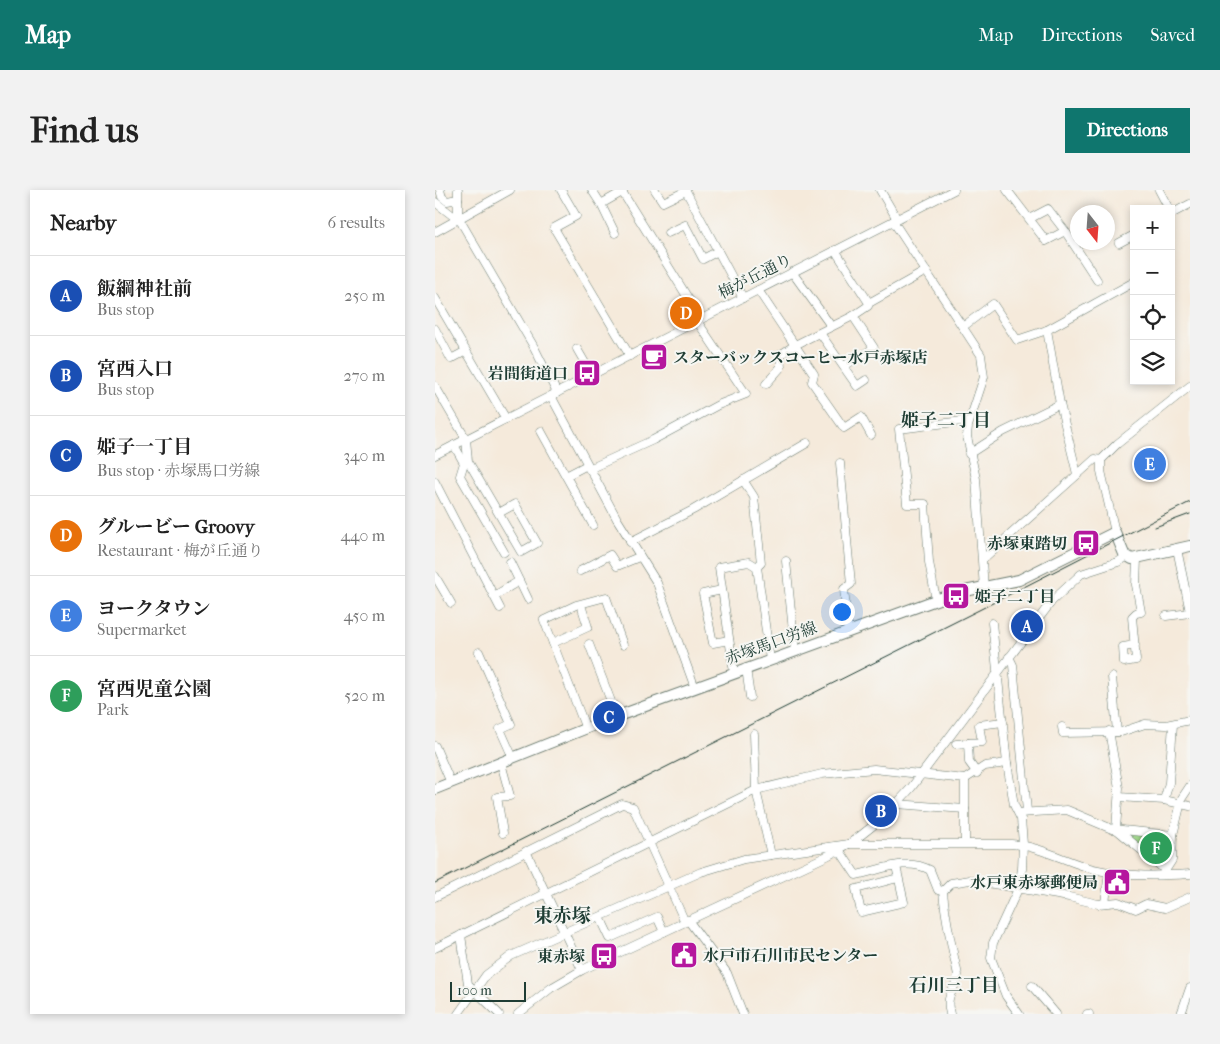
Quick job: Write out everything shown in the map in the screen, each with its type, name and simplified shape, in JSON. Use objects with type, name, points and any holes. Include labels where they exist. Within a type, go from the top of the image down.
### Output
[{"type":"main road","name":"赤塚馬口労線","points":[[435,789],[746,668],[936,600],[963,591],[1019,580],[1115,532]]},
{"type":"main road","points":[[1115,532],[1126,557],[1137,558],[1190,546]]},
{"type":"street","points":[[440,190],[442,197],[447,201],[458,199]]},
{"type":"street","points":[[458,190],[458,220]]},
{"type":"street","points":[[435,232],[510,190]]},
{"type":"street","points":[[561,190],[576,216],[554,228],[629,356]]},
{"type":"street","points":[[592,190],[615,233]]},
{"type":"street","points":[[655,190],[663,202],[686,191],[743,298]]},
{"type":"street","points":[[880,190],[895,220],[926,271],[978,348],[984,370],[982,387],[968,426],[967,444],[976,479],[984,588]]},
{"type":"street","name":"梅が丘通り","points":[[435,455],[954,190]]},
{"type":"street","points":[[1007,190],[1046,241],[1065,231]]},
{"type":"street","points":[[1159,190],[1167,205]]},
{"type":"street","points":[[567,476],[653,440],[718,404],[746,394],[699,320],[622,191],[601,204]]},
{"type":"street","points":[[435,202],[458,220],[534,347],[588,467],[630,542],[657,583],[695,688]]},
{"type":"street","points":[[1175,211],[1190,204]]},
{"type":"street","points":[[1029,219],[1048,208],[1097,280]]},
{"type":"street","points":[[668,234],[685,225],[703,259],[717,251]]},
{"type":"street","points":[[1119,243],[1130,237]]},
{"type":"street","points":[[835,250],[869,303]]},
{"type":"street","points":[[766,384],[781,367],[780,355],[795,345],[853,316],[868,306],[869,303],[926,271]]},
{"type":"street","points":[[792,272],[831,326]]},
{"type":"street","points":[[963,326],[993,304],[1017,340],[1047,330],[1130,284]]},
{"type":"street","points":[[758,290],[814,374],[812,382],[844,428],[861,417],[871,434]]},
{"type":"street","points":[[435,298],[505,419]]},
{"type":"street","points":[[843,366],[874,348],[853,316]]},
{"type":"street","points":[[435,329],[451,359],[466,351]]},
{"type":"street","points":[[1047,330],[1060,404],[1077,474]]},
{"type":"street","points":[[820,332],[857,386],[866,380]]},
{"type":"street","points":[[577,349],[592,375]]},
{"type":"street","points":[[435,386],[466,439],[468,461],[521,552],[537,543],[515,504],[499,513]]},
{"type":"street","points":[[1115,532],[1101,471],[1101,460],[1111,449],[1190,386]]},
{"type":"street","points":[[969,454],[1003,432],[1060,404]]},
{"type":"street","points":[[936,600],[929,562],[925,504],[907,504],[899,429],[962,421]]},
{"type":"street","points":[[541,431],[593,525]]},
{"type":"street","points":[[630,542],[693,510],[807,443]]},
{"type":"street","points":[[454,445],[464,463],[460,476],[504,552]]},
{"type":"street","points":[[983,560],[1077,474],[1095,459],[1101,460]]},
{"type":"street","points":[[840,462],[851,584],[844,590],[848,632]]},
{"type":"street","points":[[743,480],[754,497],[761,563],[757,567]]},
{"type":"street","points":[[435,482],[500,608]]},
{"type":"street","points":[[1166,616],[1190,612],[1177,549]]},
{"type":"street","points":[[580,571],[610,555],[617,566],[639,557]]},
{"type":"street","points":[[518,1014],[551,988],[582,970],[849,844],[896,804],[922,774],[1043,611],[1076,578],[1086,572],[1118,562],[1126,557]]},
{"type":"street","points":[[1135,645],[1132,617],[1141,612],[1136,585],[1137,558]]},
{"type":"street","points":[[786,561],[795,651]]},
{"type":"street","points":[[509,562],[528,599]]},
{"type":"street","points":[[734,673],[719,567],[749,562],[757,567]]},
{"type":"street","points":[[757,567],[770,660]]},
{"type":"street","points":[[435,576],[451,603]]},
{"type":"street","points":[[493,596],[519,581]]},
{"type":"street","points":[[722,590],[703,594],[713,643],[729,640]]},
{"type":"street","points":[[586,729],[544,620],[606,597],[623,645]]},
{"type":"street","points":[[553,643],[589,627],[581,605]]},
{"type":"street","points":[[992,623],[1007,763],[1014,805],[1023,812],[1067,810],[1116,829],[1173,835]]},
{"type":"street","points":[[589,644],[617,717]]},
{"type":"street","points":[[479,652],[511,724],[500,729],[513,758]]},
{"type":"street","points":[[1009,657],[1013,665],[1023,812],[1022,869],[1018,888],[993,942],[991,958],[1017,1014]]},
{"type":"street","points":[[746,668],[750,697]]},
{"type":"street","points":[[1112,677],[1113,731],[1119,797],[1116,829]]},
{"type":"street","points":[[1062,727],[1063,734],[1113,731],[1145,724],[1173,724],[1190,720]]},
{"type":"street","points":[[956,744],[981,742],[979,725],[1003,722]]},
{"type":"street","points":[[1164,800],[1169,783],[1173,724]]},
{"type":"street","points":[[754,734],[756,790],[771,855]]},
{"type":"street","points":[[968,743],[969,762],[977,773]]},
{"type":"street","points":[[435,746],[451,783]]},
{"type":"street","points":[[501,763],[509,796],[497,797],[503,833]]},
{"type":"street","points":[[435,948],[756,790],[822,774],[874,769],[965,779],[977,773],[985,766],[1007,763]]},
{"type":"street","points":[[965,779],[965,843]]},
{"type":"street","points":[[1163,873],[1172,860],[1173,835],[1185,790],[1190,786]]},
{"type":"street","points":[[1119,797],[1164,800],[1190,806]]},
{"type":"street","points":[[435,897],[622,804],[633,808],[687,921],[727,973],[743,1014]]},
{"type":"street","points":[[896,804],[965,810]]},
{"type":"street","points":[[1116,829],[1163,873]]},
{"type":"street","points":[[458,1014],[487,975],[502,962],[600,916],[723,864],[849,844],[1023,844],[1097,870],[1144,877],[1163,873],[1190,874]]},
{"type":"street","points":[[526,851],[582,970]]},
{"type":"street","points":[[837,851],[842,854],[856,875],[907,863],[925,867],[931,870],[938,890],[943,891]]},
{"type":"street","points":[[896,866],[904,902],[861,912],[856,889],[898,878]]},
{"type":"street","points":[[1105,903],[1109,872]]},
{"type":"street","points":[[950,1014],[947,1000],[949,991],[956,984],[958,975],[949,925],[944,911],[943,891],[951,883],[970,880],[1097,904],[1118,902],[1136,909],[1146,904],[1165,908],[1190,897]]},
{"type":"street","points":[[600,916],[611,938],[657,917],[664,932]]},
{"type":"street","points":[[461,935],[467,980],[474,991],[499,1014]]},
{"type":"street","points":[[1032,986],[1056,1014]]},
{"type":"street","points":[[1190,988],[1180,1011],[1190,1011]]},
{"type":"green space","points":[[1128,832],[1171,837],[1170,859],[1163,866],[1127,836]]},
{"type":"railway","points":[[435,883],[1190,502]]},
{"type":"railway","points":[[1155,527],[1190,514]]},
{"type":"place","name":"グルービー Groovy","points":[[686,313]]},
{"type":"place","name":"スターバックスコーヒー水戸赤塚店","points":[[654,357]]},
{"type":"place","name":"岩間街道口","points":[[587,373]]},
{"type":"place","name":"ヨークタウン","points":[[1150,464]]},
{"type":"place","name":"赤塚東踏切","points":[[1086,543]]},
{"type":"place","name":"姫子二丁目","points":[[956,596]]},
{"type":"place","name":"飯綱神社前","points":[[1027,626]]},
{"type":"place","name":"姫子一丁目","points":[[609,717]]},
{"type":"place","name":"宮西入口","points":[[881,811]]},
{"type":"place","name":"宮西児童公園","points":[[1156,848]]},
{"type":"place","name":"水戸東赤塚郵便局","points":[[1117,882]]},
{"type":"place","name":"水戸市石川市民センター","points":[[684,955]]},
{"type":"place","name":"東赤塚","points":[[604,956]]},
{"type":"district","name":"姫子二丁目","points":[[946,420]]},
{"type":"district","name":"東赤塚","points":[[562,916]]},
{"type":"district","name":"石川三丁目","points":[[954,985]]}]
